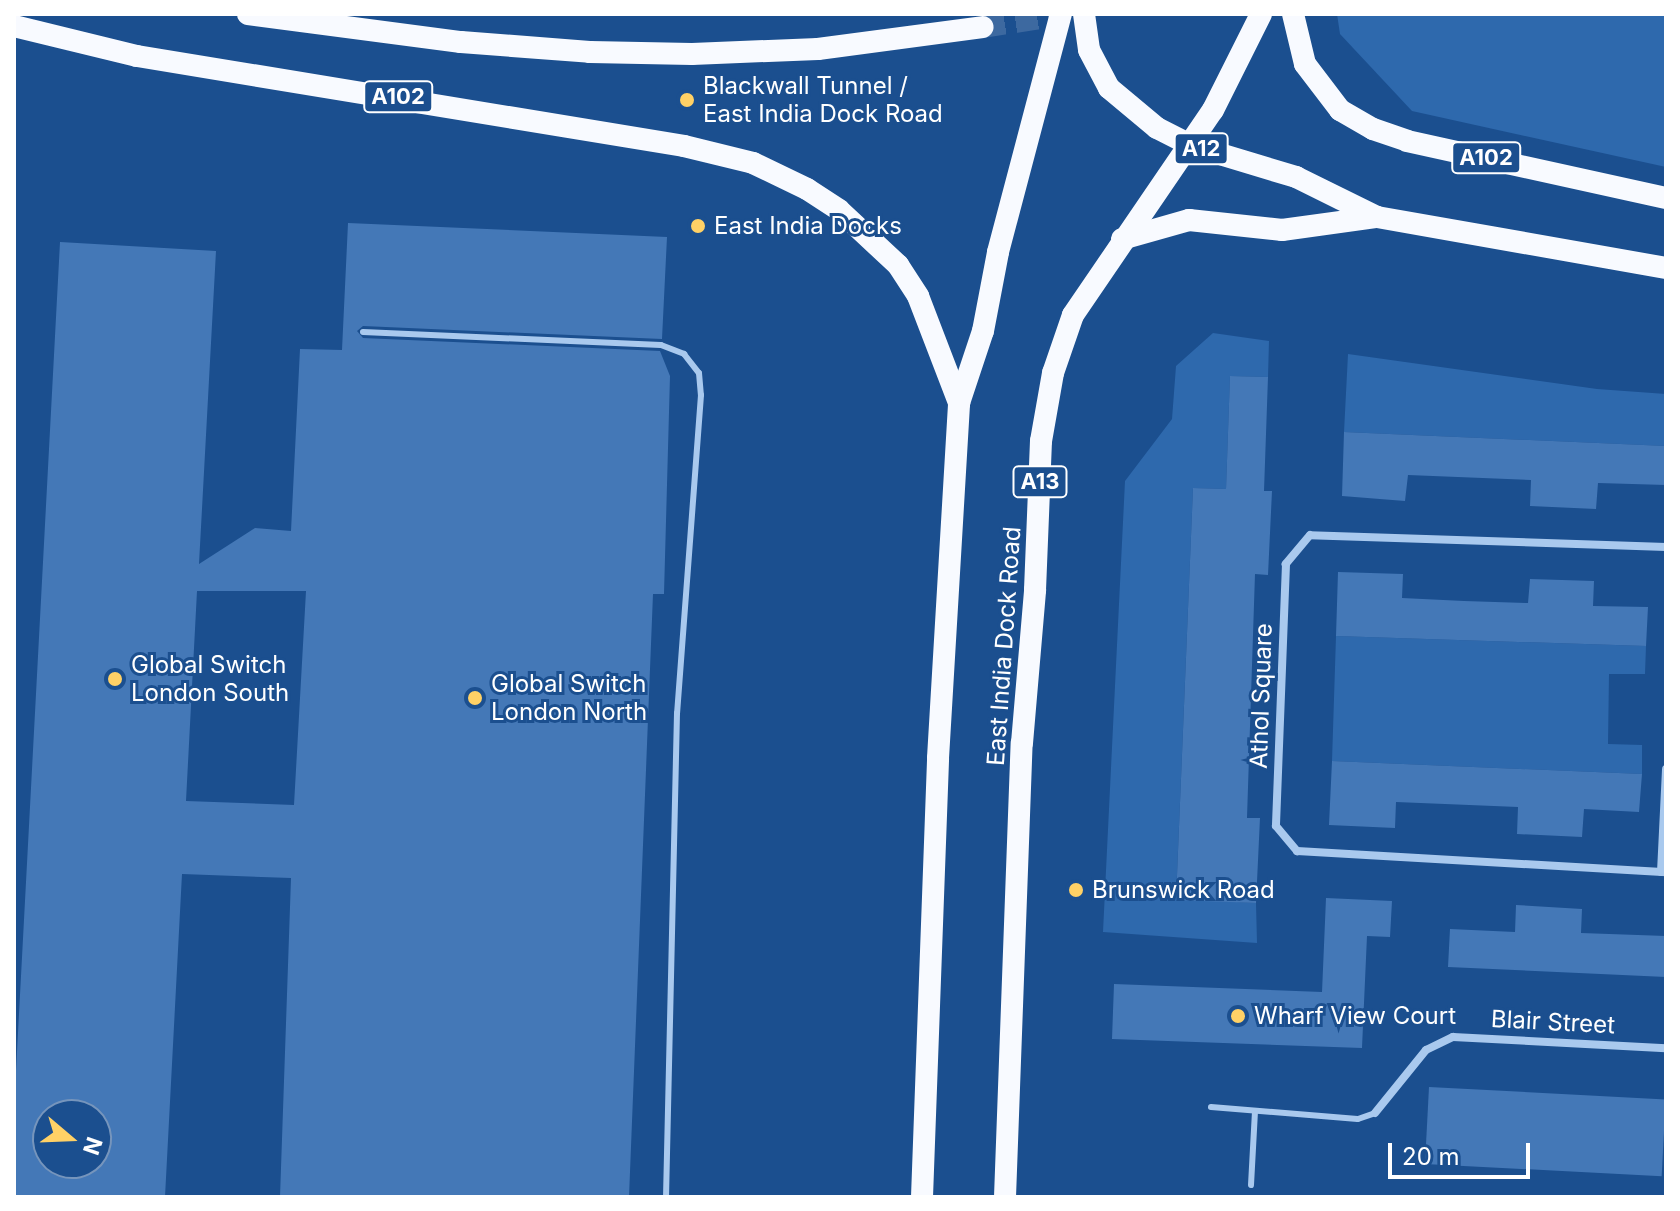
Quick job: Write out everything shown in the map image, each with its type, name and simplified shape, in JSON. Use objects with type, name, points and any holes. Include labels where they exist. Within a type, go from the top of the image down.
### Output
[{"type":"highway","points":[[248,14],[461,42],[590,52],[677,54],[818,49],[983,27]]},
{"type":"highway","points":[[922,1197],[938,758],[959,403],[983,331],[1002,237],[1061,14]]},
{"type":"highway","name":"A12","points":[[1084,14],[1089,50],[1109,88],[1157,128],[1190,145],[1296,177],[1377,217],[1666,268]]},
{"type":"highway","name":"East India Dock Road","points":[[1005,1197],[1014,907],[1041,441],[1053,373],[1073,315],[1213,110],[1261,14]]},
{"type":"highway","name":"A102","points":[[1293,14],[1305,64],[1340,110],[1373,129],[1407,141],[1666,198]]},
{"type":"highway","name":"A102","points":[[14,26],[137,56],[684,146],[753,163],[807,189],[839,210],[898,265],[918,296],[959,403]]},
{"type":"highway","name":"A12","points":[[1122,239],[1189,220],[1282,230],[1377,217]]},
{"type":"street","name":"Athol Square","points":[[1666,547],[1310,535],[1286,564],[1276,826],[1297,851],[1664,872],[1666,769]]},
{"type":"street","name":"Blair Street","points":[[1375,1113],[1426,1050],[1453,1037],[1666,1048]]},
{"type":"lane","points":[[363,332],[661,345],[684,354],[699,373],[701,395],[677,713],[666,1197]]},
{"type":"lane","points":[[1211,1107],[1358,1119],[1375,1113]]},
{"type":"lane","points":[[1251,1185],[1255,1111]]},
{"type":"shaded area","points":[[1337,14],[1666,14],[1666,167],[1412,111],[1340,34]]},
{"type":"shaded area","points":[[1213,333],[1269,341],[1268,377],[1230,376],[1226,489],[1193,488],[1176,899],[1256,903],[1257,943],[1103,932],[1125,481],[1172,419],[1176,366]]},
{"type":"shaded area","points":[[1348,354],[1597,389],[1666,394],[1666,446],[1344,432]]},
{"type":"shaded area","points":[[1336,636],[1646,646],[1645,674],[1609,674],[1608,744],[1642,745],[1642,774],[1332,761]]},
{"type":"building","name":"Global Switch London North","points":[[348,223],[667,237],[662,339],[363,326],[357,331],[363,338],[660,351],[670,376],[664,594],[653,594],[629,1197],[280,1197],[291,878],[182,874],[165,1197],[14,1197],[14,1108],[60,242],[216,251],[199,564],[255,528],[291,531],[300,349],[342,350]],"holes":[[[197,591],[306,591],[294,805],[186,801]]]},
{"type":"building","points":[[1230,376],[1268,377],[1264,491],[1272,491],[1268,575],[1255,574],[1247,818],[1260,818],[1256,903],[1176,900],[1193,488],[1226,489]]},
{"type":"building","points":[[1344,432],[1666,446],[1666,485],[1598,483],[1596,509],[1530,506],[1531,480],[1408,475],[1405,501],[1342,496]]},
{"type":"building","points":[[1338,572],[1403,574],[1402,598],[1464,601],[1528,603],[1530,579],[1594,581],[1593,606],[1648,607],[1646,646],[1336,636]]},
{"type":"building","points":[[1332,761],[1642,774],[1639,812],[1584,809],[1582,837],[1517,834],[1518,807],[1396,802],[1395,828],[1329,825]]},
{"type":"building","name":"Wharf View Court","points":[[1326,898],[1392,901],[1390,937],[1367,936],[1362,1048],[1112,1039],[1114,984],[1322,992]]},
{"type":"building","points":[[1516,905],[1582,909],[1581,933],[1666,936],[1666,977],[1448,967],[1450,929],[1515,932]]},
{"type":"building","points":[[1429,1087],[1666,1099],[1662,1176],[1425,1164]]},
{"type":"tunnel","points":[[983,27],[1065,14]]},
{"type":"place","name":"Blackwall Tunnel / East India Dock Road","points":[[687,100]]},
{"type":"place","name":"East India Docks","points":[[698,226]]},
{"type":"place","name":"Global Switch London South","points":[[115,679]]},
{"type":"place","name":"Global Switch London North","points":[[475,698]]},
{"type":"place","name":"Brunswick Road","points":[[1076,890]]},
{"type":"place","name":"Wharf View Court","points":[[1238,1016]]}]
